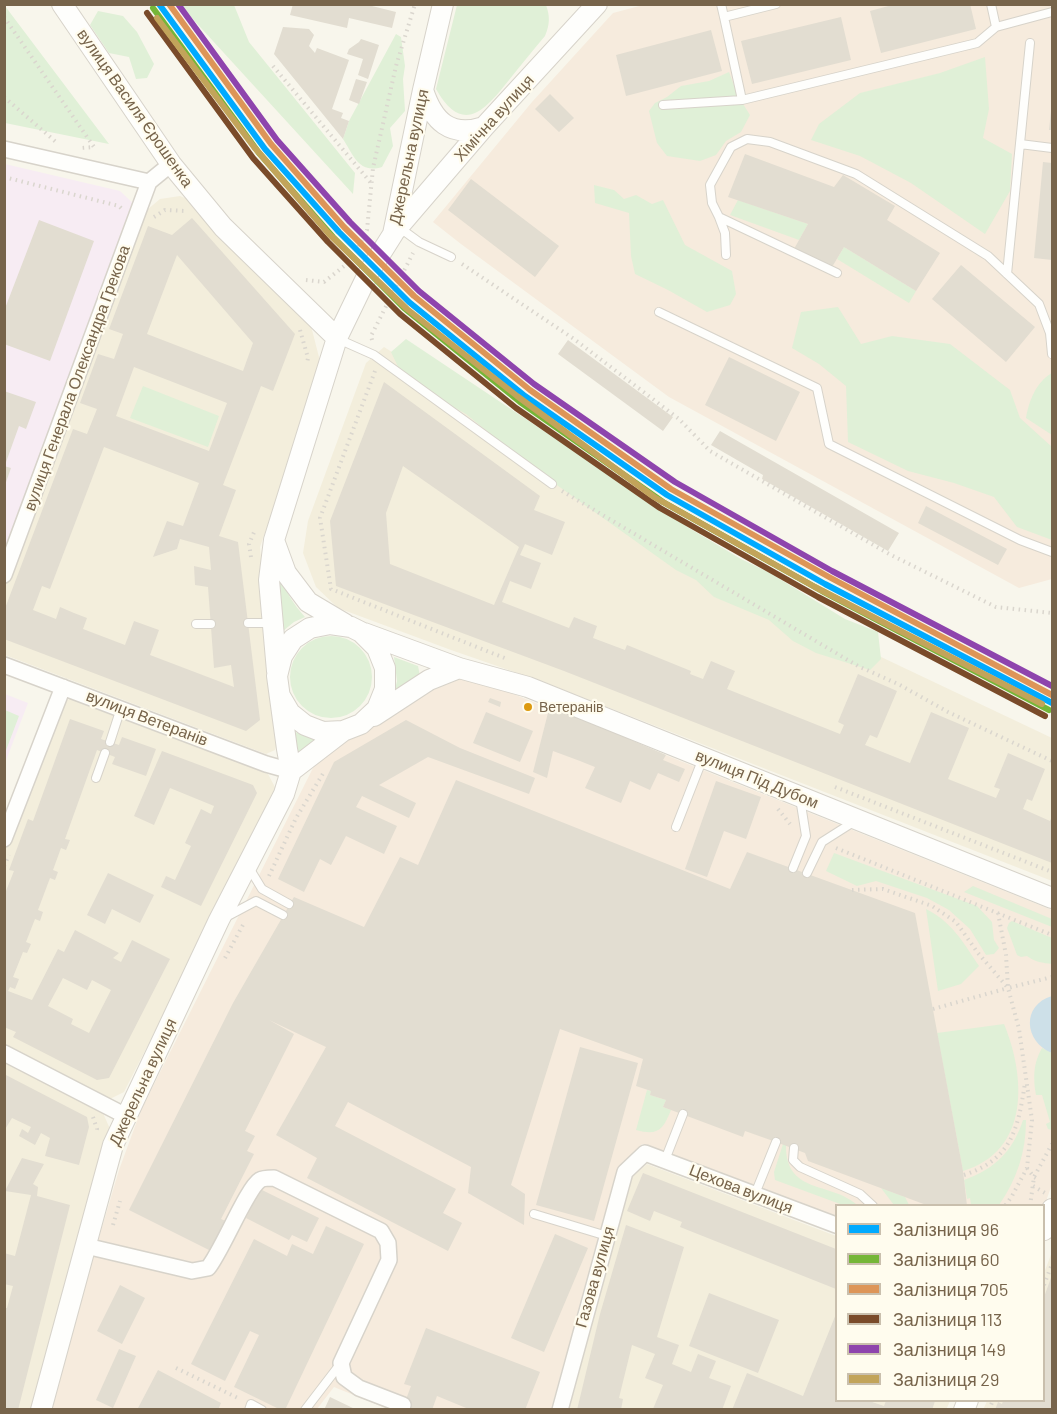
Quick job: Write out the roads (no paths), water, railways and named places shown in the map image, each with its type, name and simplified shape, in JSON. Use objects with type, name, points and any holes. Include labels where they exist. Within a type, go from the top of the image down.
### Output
[{"type":"street","name":"вулиця Василя Єрошенка","points":[[62,4],[171,164],[223,226],[337,338]]},
{"type":"street","name":"Джерельна вулиця","points":[[41,1410],[113,1145],[219,920],[284,794],[291,771],[271,623],[269,580],[274,540],[337,338],[369,272],[396,231],[423,90],[444,4]]},
{"type":"street","name":"Хімічна вулиця","points":[[396,231],[484,127],[597,4]]},
{"type":"street","points":[[423,90],[434,116],[442,123],[461,131],[484,127]]},
{"type":"street","points":[[4,149],[149,182],[171,164]]},
{"type":"street","name":"вулиця Генерала Олександра Грекова","points":[[4,575],[149,182]]},
{"type":"street","points":[[274,540],[286,573],[308,602],[356,630],[377,648],[385,668],[385,689],[377,709],[291,771]]},
{"type":"street","points":[[356,630],[330,624],[310,628],[293,639],[282,656],[278,686],[290,712],[305,725],[323,732],[352,728],[429,680],[459,668]]},
{"type":"street","name":"вулиця Під Дубом","points":[[356,630],[459,668],[528,687],[1053,898]]},
{"type":"street","name":"вулиця Ветеранів","points":[[4,664],[291,771]]},
{"type":"street","points":[[4,839],[63,687]]},
{"type":"street","points":[[4,1053],[126,1116]]},
{"type":"street","name":"Цехова вулиця","points":[[645,1153],[835,1224]]},
{"type":"street","name":"Газова вулиця","points":[[560,1410],[625,1172],[645,1153]]},
{"type":"street","points":[[86,1246],[192,1271],[208,1268],[217,1257],[251,1190],[260,1180],[274,1178],[381,1231],[388,1243],[389,1260],[341,1363],[344,1377],[359,1388],[404,1405]]},
{"type":"street","points":[[1045,1228],[1053,1209]]},
{"type":"lane","points":[[721,4],[742,100]]},
{"type":"lane","points":[[724,17],[776,4]]},
{"type":"lane","points":[[990,4],[996,27]]},
{"type":"lane","points":[[663,105],[742,100],[977,43],[996,27],[1053,12]]},
{"type":"lane","points":[[1007,274],[1030,43]]},
{"type":"lane","points":[[726,255],[725,233],[712,203],[710,185],[731,147],[747,139],[770,142],[856,174],[988,256],[1039,304],[1050,333],[1053,354]]},
{"type":"lane","points":[[1020,144],[1053,148]]},
{"type":"lane","points":[[719,217],[837,273]]},
{"type":"lane","points":[[396,231],[451,257]]},
{"type":"lane","points":[[659,312],[817,388],[829,444],[1020,540],[1053,552]]},
{"type":"lane","points":[[337,338],[374,355],[552,484]]},
{"type":"lane","points":[[248,623],[271,623]]},
{"type":"lane","points":[[196,624],[211,624]]},
{"type":"lane","points":[[110,742],[121,708]]},
{"type":"lane","points":[[96,778],[105,753]]},
{"type":"lane","points":[[676,827],[703,757]]},
{"type":"lane","points":[[792,868],[806,836],[800,797]]},
{"type":"lane","points":[[807,873],[822,842],[856,820]]},
{"type":"lane","points":[[248,864],[262,889],[289,904]]},
{"type":"lane","points":[[219,920],[256,901],[283,915]]},
{"type":"lane","points":[[665,1160],[683,1114]]},
{"type":"lane","points":[[755,1194],[776,1142]]},
{"type":"lane","points":[[794,1148],[793,1160],[800,1167],[860,1194],[871,1204]]},
{"type":"lane","points":[[534,1214],[607,1236]]},
{"type":"lane","points":[[305,1410],[341,1363]]},
{"type":"lane","points":[[250,1407],[262,1410]]},
{"type":"rail line","name":"96","points":[[159,4],[265,149],[339,232],[409,302],[525,396],[667,495],[825,584],[1052,703]]},
{"type":"rail line","name":"705","points":[[169,4],[271,144],[344,227],[414,296],[530,390],[671,489],[829,577],[1052,695]]},
{"type":"rail line","name":"149","points":[[178,4],[277,140],[350,222],[419,291],[534,384],[675,482],[832,571],[1052,686]]},
{"type":"rail line","name":"60","points":[[153,8],[259,153],[333,237],[404,308],[520,402],[663,502],[822,591],[1049,710]]},
{"type":"rail line","name":"113","points":[[147,13],[253,158],[328,242],[400,314],[516,408],[660,508],[818,597],[1045,716]]},
{"type":"rail line","name":"29","points":[[157,18],[254,147],[329,234],[407,309],[517,396],[654,497],[815,587],[1042,704]]},
{"type":"place","name":"Ветеранів","points":[[528,707]]}]
